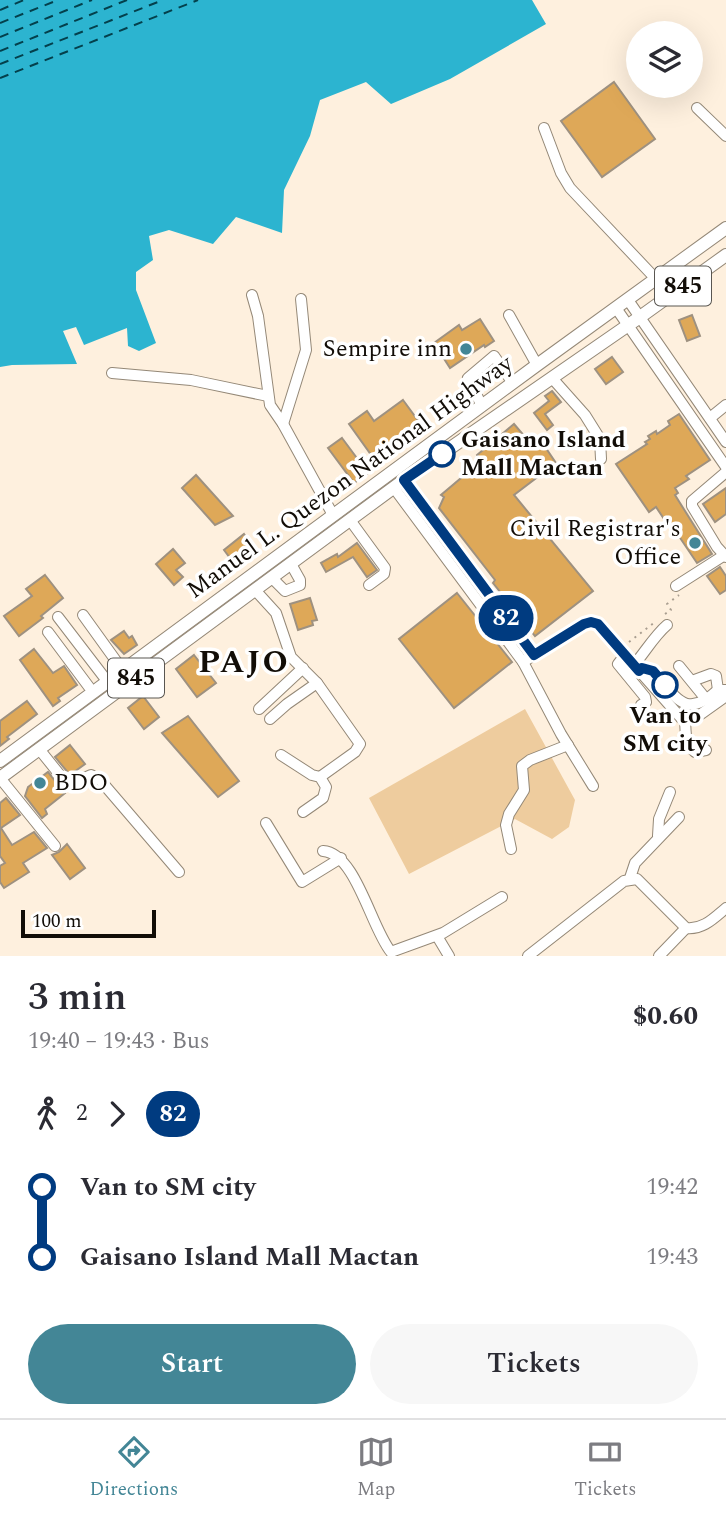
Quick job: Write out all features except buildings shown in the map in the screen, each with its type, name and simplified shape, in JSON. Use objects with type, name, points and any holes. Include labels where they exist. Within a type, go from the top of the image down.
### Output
[{"type":"main road","name":"Manuel L. Quezon National Highway","points":[[0,761],[726,228]]},
{"type":"main road","name":"Manuel L. Quezon National Highway","points":[[0,778],[399,484],[726,255]]},
{"type":"main road","points":[[261,568],[272,578]]},
{"type":"main road","points":[[0,753],[134,654],[143,656]]},
{"type":"street","points":[[697,108],[726,136]]},
{"type":"street","points":[[544,128],[561,173],[570,188],[656,279]]},
{"type":"street","points":[[252,295],[258,316],[270,405],[333,515]]},
{"type":"street","points":[[283,424],[306,351],[301,299]]},
{"type":"street","points":[[628,300],[634,321],[723,454],[726,470],[692,501],[692,506],[725,556],[676,586]]},
{"type":"street","points":[[616,308],[634,321],[726,442]]},
{"type":"street","points":[[509,315],[537,365]]},
{"type":"street","points":[[482,406],[468,379],[494,356],[513,383]]},
{"type":"street","points":[[112,373],[191,380],[268,396]]},
{"type":"street","points":[[552,378],[585,415],[600,439],[601,458]]},
{"type":"street","points":[[710,418],[726,405]]},
{"type":"street","points":[[399,484],[523,662],[593,786]]},
{"type":"street","points":[[350,520],[385,568],[384,574],[369,585]]},
{"type":"street","points":[[433,530],[534,655]]},
{"type":"street","points":[[272,578],[285,591],[300,585],[291,564]]},
{"type":"street","points":[[256,591],[276,612],[288,651],[317,683],[360,744],[355,752],[320,777]]},
{"type":"street","points":[[83,615],[119,665]]},
{"type":"street","points":[[58,617],[104,677]]},
{"type":"street","points":[[523,662],[584,624],[598,624],[685,720],[686,741],[690,748],[695,752],[706,750]]},
{"type":"street","points":[[636,668],[659,632],[667,625]]},
{"type":"street","points":[[48,632],[89,687]]},
{"type":"street","points":[[622,652],[618,664],[645,696],[646,702],[641,705]]},
{"type":"street","points":[[679,666],[709,703]]},
{"type":"street","points":[[259,709],[303,668]]},
{"type":"street","points":[[636,668],[653,671],[682,704],[691,706],[709,703]]},
{"type":"street","points":[[685,720],[694,719],[724,692],[716,676],[711,674],[692,681]]},
{"type":"street","points":[[270,719],[317,683]]},
{"type":"street","points":[[511,849],[506,825],[509,814],[524,790],[522,766],[530,760],[568,745]]},
{"type":"street","points":[[39,749],[68,785],[91,775],[101,781],[179,872]]},
{"type":"street","points":[[281,755],[312,775],[320,777],[326,787],[323,798],[303,812]]},
{"type":"street","points":[[0,778],[55,846]]},
{"type":"street","points":[[659,836],[659,819],[670,792]]},
{"type":"street","points":[[630,878],[635,863],[679,817]]},
{"type":"street","points":[[266,823],[302,882],[341,858]]},
{"type":"street","points":[[323,851],[341,858],[391,952],[437,936],[502,897]]},
{"type":"street","points":[[528,956],[630,878],[637,879],[686,928],[693,929],[708,923],[726,908]]},
{"type":"street","points":[[659,956],[686,928]]},
{"type":"street","points":[[437,936],[449,956]]},
{"type":"path","points":[[622,652],[671,610],[667,604],[681,593],[676,586]]},
{"type":"shaded area","points":[[525,709],[575,800],[569,827],[552,839],[515,819],[409,874],[369,798]]},
{"type":"water","points":[[0,0],[532,0],[546,24],[450,79],[391,104],[366,82],[320,100],[310,136],[284,190],[282,233],[236,217],[213,244],[169,230],[149,236],[153,260],[136,272],[136,290],[156,343],[139,351],[128,346],[127,328],[84,345],[76,327],[63,331],[77,364],[0,367]]},
{"type":"ferry route","points":[[0,10],[24,0]]},
{"type":"ferry route","points":[[0,23],[58,0]]},
{"type":"ferry route","points":[[0,37],[92,0]]},
{"type":"ferry route","points":[[0,51],[127,0]]},
{"type":"ferry route","points":[[0,64],[163,0]]},
{"type":"ferry route","points":[[0,78],[198,0]]},
{"type":"bus line","name":"82","points":[[442,454],[404,480],[534,655],[591,622],[598,624],[639,671],[648,668],[665,685]]},
{"type":"place","name":"Sempire inn","points":[[466,349]]},
{"type":"place","name":"Gaisano Island Mall Mactan","points":[[442,454]]},
{"type":"place","name":"Civil Registrar's Office","points":[[695,543]]},
{"type":"place","name":"Van to SM city","points":[[665,685]]},
{"type":"place","name":"BDO","points":[[40,783]]},
{"type":"district","name":"PAJO","points":[[244,662]]}]
